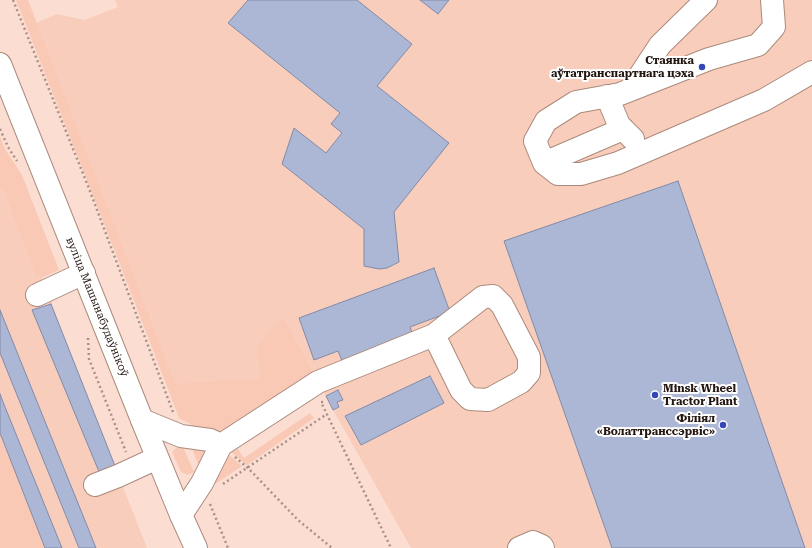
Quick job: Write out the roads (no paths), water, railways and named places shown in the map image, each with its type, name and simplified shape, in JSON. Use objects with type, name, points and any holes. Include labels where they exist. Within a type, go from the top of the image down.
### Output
[{"type":"main road","points":[[631,89],[660,45],[706,0]]},
{"type":"main road","points":[[772,0],[774,27],[758,46],[709,59],[620,94],[576,102],[546,121],[535,141],[544,163],[558,174],[581,174],[618,163],[764,100],[812,72]]},
{"type":"main road","name":"вуліца Машынабудаўнікоў","points":[[0,64],[157,458],[196,548]]},
{"type":"main road","points":[[607,96],[619,125],[645,151]]},
{"type":"main road","points":[[544,163],[623,129]]},
{"type":"main road","points":[[37,294],[84,273]]},
{"type":"main road","points":[[181,515],[204,489],[221,445],[318,382],[434,335],[483,297],[493,296],[502,306],[529,357],[529,373],[521,382],[488,400],[470,399],[461,390],[434,335]]},
{"type":"main road","points":[[142,420],[162,430],[181,436],[210,440],[221,445]]},
{"type":"main road","points":[[95,485],[157,458]]},
{"type":"main road","points":[[519,548],[533,542],[542,546],[543,548]]},
{"type":"place","name":"Стаянка аўтатранспартнага цэха","points":[[702,67]]},
{"type":"place","name":"Minsk Wheel Tractor Plant","points":[[655,395]]},
{"type":"place","name":"Філіял «Волаттранссэрвіс»","points":[[723,425]]}]
